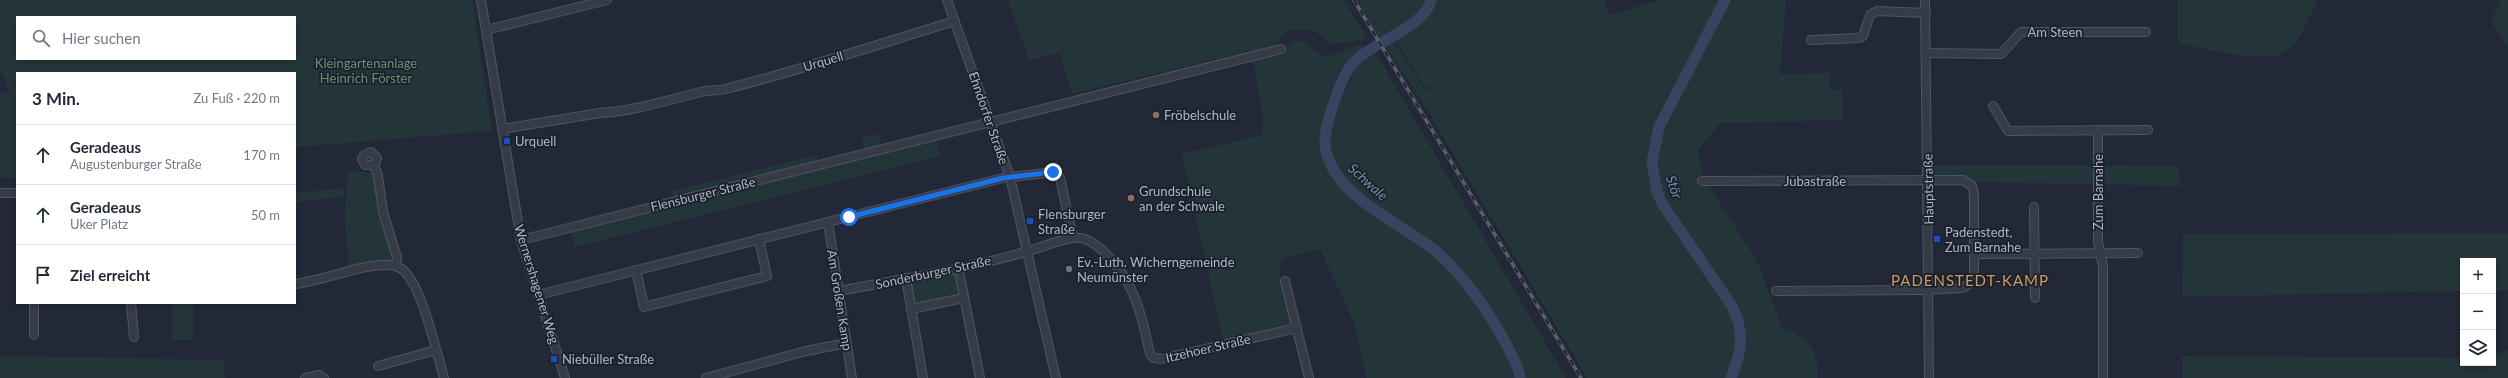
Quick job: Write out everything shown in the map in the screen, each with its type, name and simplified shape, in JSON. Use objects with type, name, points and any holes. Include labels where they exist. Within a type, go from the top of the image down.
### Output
[{"type":"street","name":"Wernershagener Weg","points":[[481,0],[521,240],[565,378]]},
{"type":"street","points":[[486,30],[607,0]]},
{"type":"street","name":"Ehndorfer Straße","points":[[948,0],[1010,177],[1056,378]]},
{"type":"street","name":"Hauptstraße","points":[[1925,0],[1929,378]]},
{"type":"street","points":[[1810,40],[1859,38],[1863,36],[1870,15],[1876,11],[1926,12]]},
{"type":"street","name":"Urquell","points":[[502,129],[600,113],[614,113],[660,104],[703,91],[723,89],[791,71],[955,21]]},
{"type":"street","name":"Am Steen","points":[[1926,53],[2001,54],[2021,32],[2146,32]]},
{"type":"street","name":"Flensburger Straße","points":[[521,240],[1281,49]]},
{"type":"street","points":[[1993,106],[2008,130],[2148,130]]},
{"type":"street","name":"Zum Barnahe","points":[[2098,130],[2098,242],[2103,266],[2102,378]]},
{"type":"street","points":[[374,165],[378,176],[383,212],[397,257],[396,266]]},
{"type":"street","points":[[538,295],[1010,177],[1053,172],[1060,178],[1073,238]]},
{"type":"street","points":[[1776,291],[1928,290],[1963,288],[1968,285],[1974,276],[1974,195],[1972,186],[1963,180],[1927,180]]},
{"type":"street","name":"Jubastraße","points":[[1702,181],[1927,180]]},
{"type":"street","points":[[0,193],[16,193]]},
{"type":"street","points":[[2034,207],[2035,298]]},
{"type":"street","name":"Am Großen Kamp","points":[[828,222],[852,378]]},
{"type":"street","name":"Itzehoer Straße","points":[[1028,251],[1073,238],[1084,238],[1094,243],[1118,266],[1132,288],[1140,308],[1150,354],[1154,358],[1161,359],[1297,328]]},
{"type":"street","points":[[636,270],[644,307],[767,276],[759,239]]},
{"type":"street","name":"Sonderburger Straße","points":[[839,291],[1028,251]]},
{"type":"street","points":[[1974,254],[2138,253]]},
{"type":"street","points":[[296,284],[363,268],[396,266],[408,274],[418,293],[444,378]]},
{"type":"street","points":[[958,266],[980,378]]},
{"type":"street","points":[[906,278],[923,378]]},
{"type":"street","points":[[1285,281],[1309,378]]},
{"type":"street","points":[[911,309],[964,298]]},
{"type":"street","points":[[34,304],[34,336]]},
{"type":"street","points":[[131,304],[134,337]]},
{"type":"street","points":[[706,378],[806,351],[847,343]]},
{"type":"street","points":[[378,366],[436,350]]},
{"type":"street","points":[[305,378],[319,375],[324,378]]},
{"type":"green space","name":"Kleingartenanlage Heinrich Förster","points":[[0,0],[472,0],[492,131],[296,147],[296,72],[16,72],[16,178],[0,177],[0,94],[9,91],[2,73],[0,74]]},
{"type":"green space","points":[[1008,0],[1344,0],[1367,39],[1331,44],[1313,30],[1288,30],[1274,45],[1072,94],[1060,53],[1029,60]]},
{"type":"green space","points":[[1357,0],[1604,0],[1609,15],[1660,0],[1786,0],[1780,74],[1830,73],[1829,90],[1842,90],[1843,120],[1720,123],[1698,151],[1704,179],[1756,259],[1782,327],[1799,335],[1810,345],[1814,352],[1818,368],[1818,378],[1587,378],[1423,103],[1384,44],[1394,44],[1422,86],[1427,90],[1432,89],[1423,85],[1400,46],[1388,38],[1382,42]]},
{"type":"green space","points":[[2178,0],[2317,0],[2304,29],[2291,48],[2275,56],[2263,57],[2233,54],[2178,43]]},
{"type":"green space","points":[[2501,0],[2508,0],[2508,49],[2491,21]]},
{"type":"green space","points":[[1292,41],[1306,41],[1314,50],[1326,57],[1360,45],[1366,47],[1347,65],[1326,115],[1323,141],[1357,64],[1375,52],[1566,378],[1366,378],[1355,325],[1320,249],[1282,259],[1279,273],[1291,322],[1288,327],[1223,341],[1182,154],[1262,135],[1263,117],[1254,65],[1249,61],[1281,52]]},
{"type":"green space","points":[[878,134],[881,147],[865,151],[862,138]]},
{"type":"green space","points":[[936,140],[940,156],[575,247],[571,231]]},
{"type":"green space","points":[[816,155],[818,162],[674,198],[672,191]]},
{"type":"green space","points":[[1933,165],[2178,166],[2181,186],[1974,182],[1967,178],[1937,178],[1933,174]]},
{"type":"green space","points":[[348,170],[371,173],[376,179],[394,262],[349,266],[345,217]]},
{"type":"green space","points":[[344,188],[343,197],[296,202],[296,193]]},
{"type":"green space","points":[[2508,233],[2508,290],[2496,291],[2496,258],[2460,258],[2460,291],[2182,297],[2183,234]]},
{"type":"green space","points":[[956,272],[959,296],[914,305],[911,281]]},
{"type":"green space","points":[[172,304],[193,304],[193,340],[172,340]]},
{"type":"green space","points":[[2508,350],[2508,378],[2182,378],[2182,356],[2460,358],[2460,366],[2496,366],[2496,355]]},
{"type":"green space","points":[[0,356],[223,360],[225,378],[0,378]]},
{"type":"waterway","name":"Schwale","points":[[1431,0],[1427,9],[1420,18],[1410,26],[1363,54],[1350,67],[1335,99],[1328,124],[1325,142],[1329,161],[1339,177],[1352,193],[1387,219],[1438,253],[1457,272],[1481,303],[1495,325],[1510,351],[1520,378]]},
{"type":"waterway","name":"Stör","points":[[1725,0],[1659,127],[1652,162],[1657,192],[1663,205],[1732,306],[1736,316],[1739,325],[1740,350],[1731,378]]},
{"type":"railway","points":[[1354,0],[1581,378]]},
{"type":"place","name":"Fröbelschule","points":[[1156,115]]},
{"type":"place","name":"Urquell","points":[[507,141]]},
{"type":"place","name":"Grundschule an der Schwale","points":[[1131,198]]},
{"type":"place","name":"Flensburger Straße","points":[[1030,221]]},
{"type":"place","name":"Padenstedt, Zum Barnahe","points":[[1937,239]]},
{"type":"place","name":"Ev.-Luth. Wicherngemeinde Neumünster","points":[[1069,269]]},
{"type":"place","name":"Niebüller Straße","points":[[554,359]]},
{"type":"district","name":"PADENSTEDT-KAMP","points":[[1970,281]]},
{"type":"route","points":[[849,217],[1003,178],[1053,172]]}]
